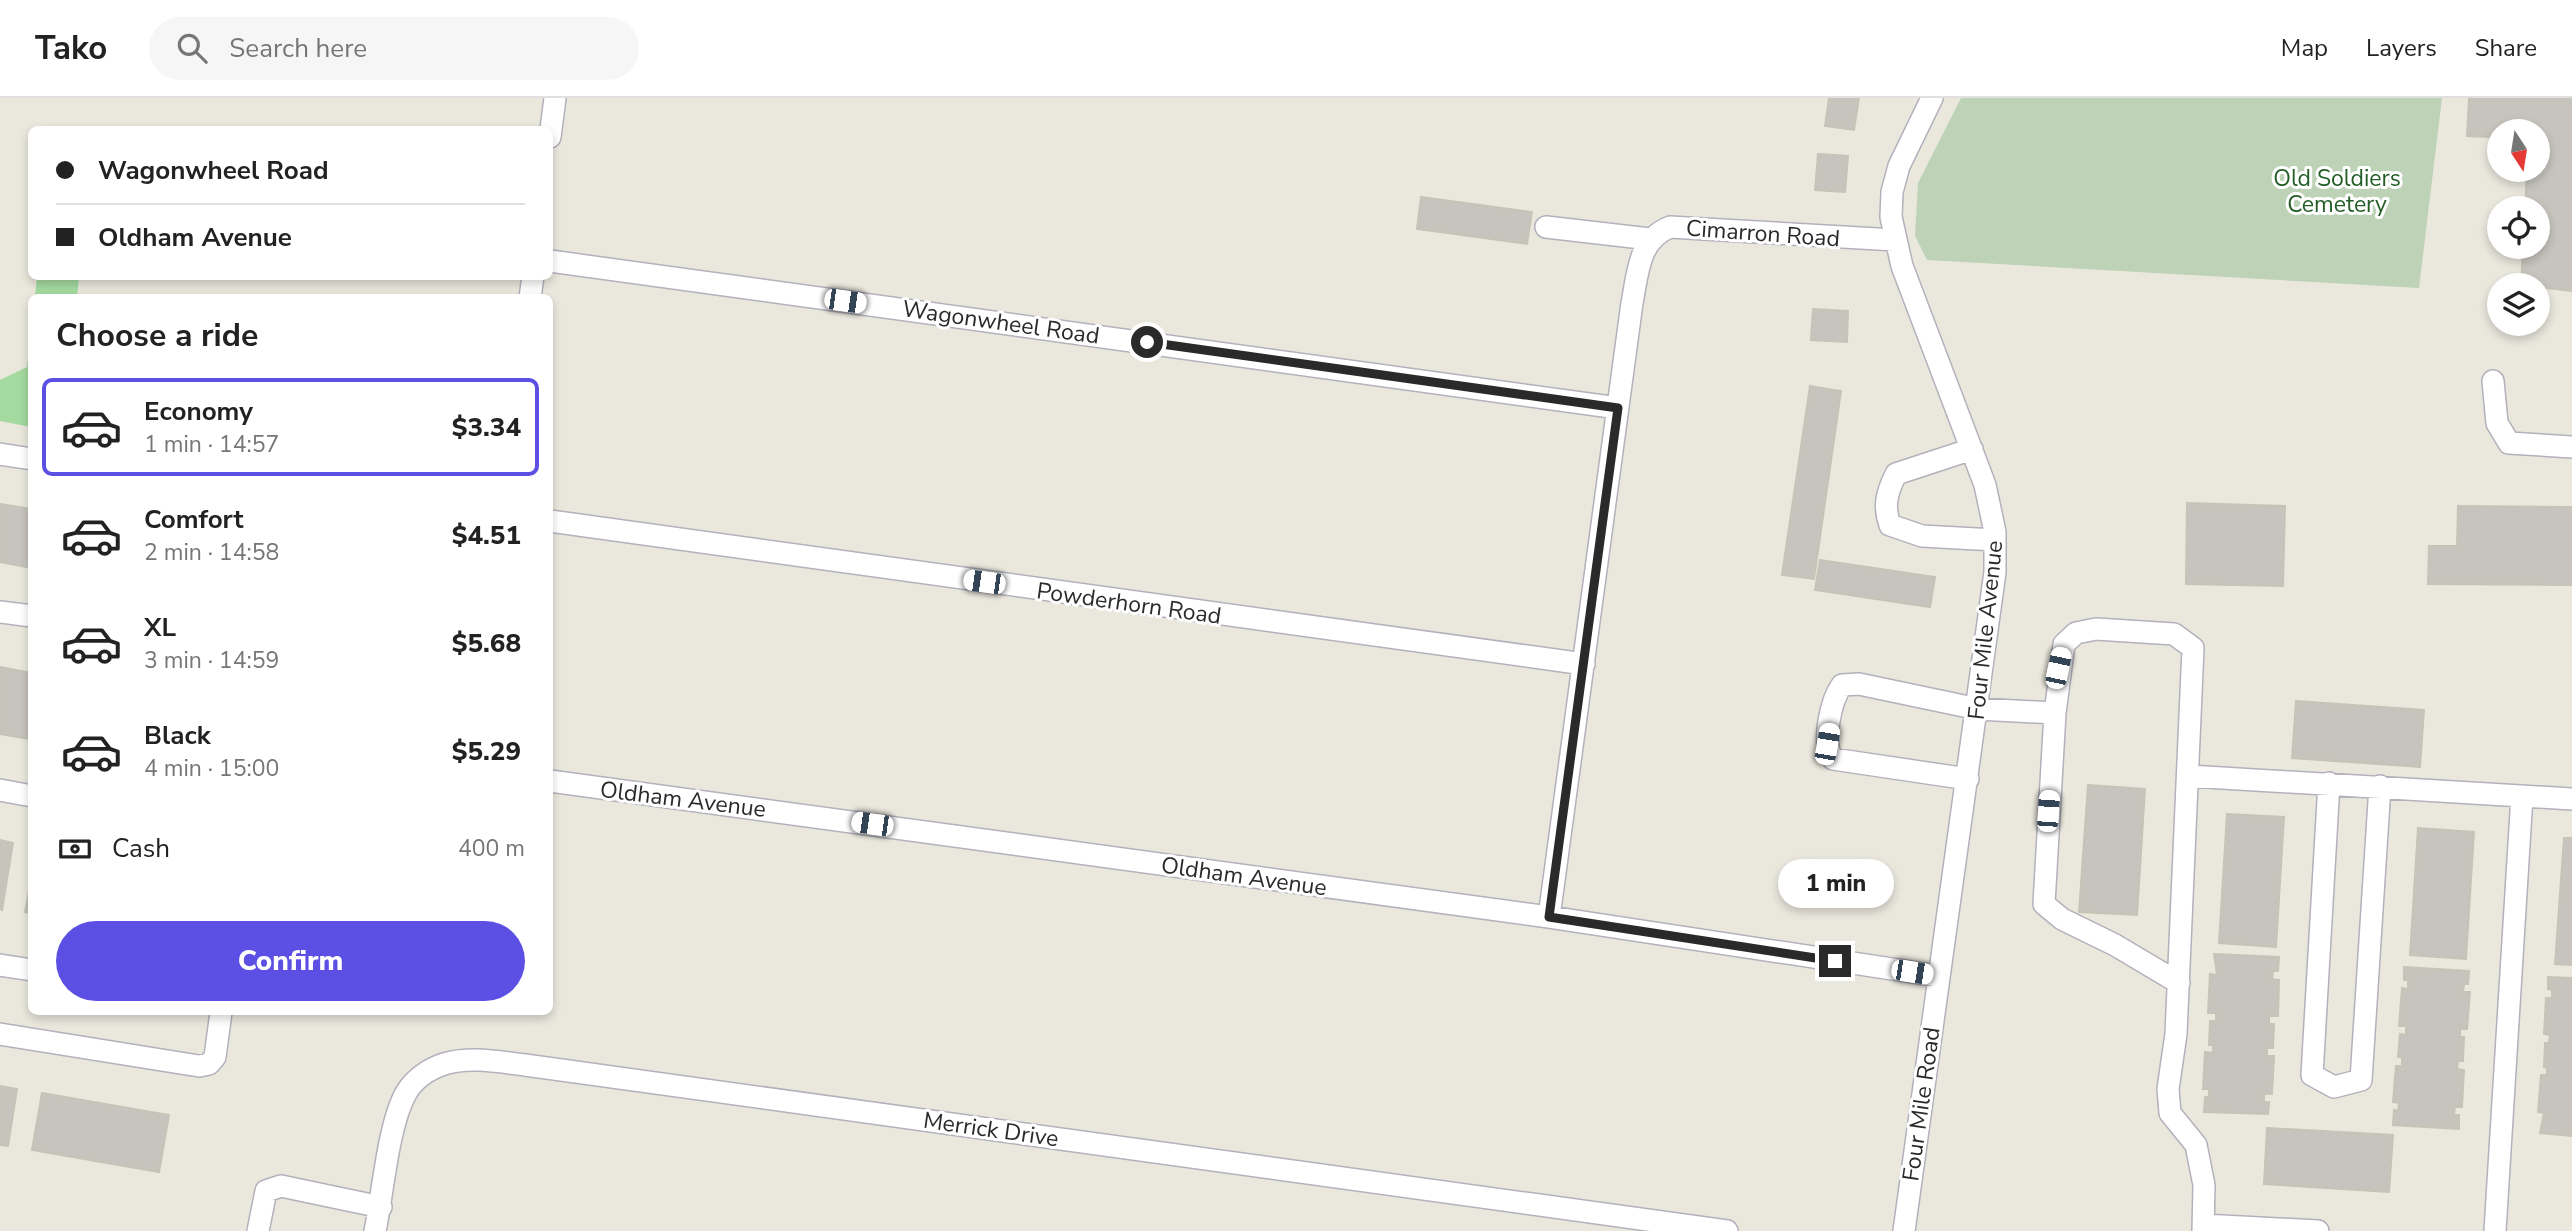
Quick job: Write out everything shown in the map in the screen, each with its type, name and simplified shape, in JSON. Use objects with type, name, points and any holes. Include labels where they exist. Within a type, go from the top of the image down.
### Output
[{"type":"street","points":[[552,126],[555,98]]},
{"type":"street","name":"Four Mile Avenue","points":[[1932,98],[1909,140],[1896,179],[1891,217],[1895,240],[1992,509],[1995,540],[1991,616],[1938,976]]},
{"type":"street","name":"Cimarron Road","points":[[1650,239],[1655,233],[1670,227],[1685,226],[1895,240]]},
{"type":"street","points":[[1546,227],[1650,239],[1640,261],[1618,408],[1549,917]]},
{"type":"street","name":"Wagonwheel Road","points":[[553,261],[1618,408]]},
{"type":"street","points":[[2493,382],[2497,423],[2510,443],[2572,447]]},
{"type":"street","points":[[1972,449],[1896,474],[1887,491],[1885,512],[1890,525],[1922,536],[1995,540]]},
{"type":"street","points":[[0,454],[28,458]]},
{"type":"street","name":"Powderhorn Road","points":[[553,521],[1584,664]]},
{"type":"street","points":[[0,612],[28,616]]},
{"type":"street","points":[[2179,983],[2115,945],[2062,919],[2045,904],[2055,713],[2063,644],[2076,633],[2096,629],[2174,634],[2193,648],[2179,983],[2176,1034],[2168,1089],[2170,1113],[2196,1145],[2204,1185],[2203,1228],[2318,1231]]},
{"type":"street","points":[[1968,779],[1833,759],[1827,744],[1836,693],[1842,685],[1859,684],[1978,709],[2055,713]]},
{"type":"street","points":[[2189,776],[2572,800]]},
{"type":"street","name":"Oldham Avenue","points":[[553,781],[1549,917],[1938,976]]},
{"type":"street","points":[[2329,783],[2312,1074],[2334,1087],[2361,1080],[2380,786]]},
{"type":"street","points":[[0,790],[28,795]]},
{"type":"street","points":[[2495,1231],[2522,796]]},
{"type":"street","points":[[0,965],[28,969]]},
{"type":"street","name":"Four Mile Road","points":[[1904,1231],[1938,976]]},
{"type":"street","points":[[0,1034],[199,1066],[209,1064],[215,1057],[221,1015]]},
{"type":"street","name":"Merrick Drive","points":[[375,1231],[394,1133],[405,1094],[426,1072],[446,1064],[468,1060],[525,1065],[1727,1231]]},
{"type":"street","points":[[258,1231],[267,1191],[281,1186],[381,1207]]},
{"type":"green space","name":"Old Soldiers Cemetery","points":[[1961,98],[2442,98],[2419,288],[1927,260],[1915,236],[1918,183]]},
{"type":"green space","points":[[37,280],[79,280],[77,294],[35,294]]},
{"type":"green space","points":[[28,357],[28,426],[0,421],[0,380],[27,367]]},
{"type":"building","points":[[1829,98],[1859,98],[1854,130],[1825,126]]},
{"type":"building","points":[[2469,98],[2572,98],[2572,291],[2550,288],[2550,273],[2522,273],[2522,259],[2550,259],[2550,196],[2526,196],[2526,182],[2550,182],[2550,119],[2487,119],[2487,137],[2467,136]]},
{"type":"building","points":[[1818,154],[1848,156],[1845,192],[1815,190]]},
{"type":"building","points":[[1421,197],[1532,212],[1527,244],[1417,229]]},
{"type":"building","points":[[1813,309],[1848,311],[1847,342],[1811,340]]},
{"type":"building","points":[[1810,386],[1841,391],[1814,579],[1782,575]]},
{"type":"building","points":[[2187,503],[2285,506],[2283,586],[2186,584]]},
{"type":"building","points":[[0,504],[28,508],[28,567],[0,562]]},
{"type":"building","points":[[2458,506],[2572,507],[2572,585],[2428,584],[2429,546],[2457,546]]},
{"type":"building","points":[[1820,560],[1935,577],[1930,607],[1815,590]]},
{"type":"building","points":[[0,667],[28,672],[28,739],[0,734]]},
{"type":"building","points":[[2296,701],[2424,710],[2420,767],[2292,758]]},
{"type":"building","points":[[2088,785],[2145,789],[2137,915],[2079,912]]},
{"type":"building","points":[[2227,814],[2284,817],[2276,947],[2219,943]]},
{"type":"building","points":[[2418,828],[2474,832],[2466,959],[2410,955]]},
{"type":"building","points":[[2564,838],[2572,838],[2572,965],[2555,964]]},
{"type":"building","points":[[0,840],[13,843],[2,910],[0,909]]},
{"type":"building","points":[[2214,954],[2279,957],[2278,971],[2273,971],[2272,979],[2279,980],[2278,1016],[2269,1016],[2269,1024],[2274,1024],[2273,1048],[2267,1048],[2267,1056],[2274,1056],[2272,1094],[2264,1094],[2264,1102],[2269,1102],[2268,1114],[2204,1112],[2205,1097],[2209,1097],[2209,1089],[2203,1089],[2205,1052],[2213,1053],[2213,1045],[2209,1045],[2210,1021],[2216,1021],[2216,1013],[2208,1013],[2210,974],[2217,975]]},
{"type":"building","points":[[2404,967],[2469,971],[2468,984],[2464,984],[2463,992],[2470,992],[2467,1029],[2460,1029],[2460,1037],[2464,1037],[2463,1061],[2458,1061],[2457,1069],[2464,1070],[2462,1107],[2455,1107],[2454,1115],[2459,1115],[2459,1129],[2393,1125],[2394,1110],[2398,1111],[2399,1103],[2393,1102],[2396,1066],[2402,1066],[2402,1057],[2398,1057],[2400,1034],[2406,1035],[2406,1026],[2399,1026],[2402,988],[2408,989],[2408,980],[2404,980]]},
{"type":"building","points":[[2548,977],[2572,978],[2572,1136],[2540,1133],[2544,1113],[2538,1112],[2541,1075],[2547,1075],[2547,1068],[2544,1067],[2545,1043],[2549,1043],[2550,1035],[2544,1034],[2546,998],[2552,998],[2552,990],[2548,989]]},
{"type":"building","points":[[0,1086],[17,1089],[8,1146],[0,1145]]},
{"type":"building","points":[[42,1093],[169,1115],[159,1172],[32,1150]]},
{"type":"building","points":[[2267,1128],[2393,1135],[2389,1192],[2264,1184]]},
{"type":"route","points":[[1147,342],[1618,408],[1549,917],[1835,961]]}]
